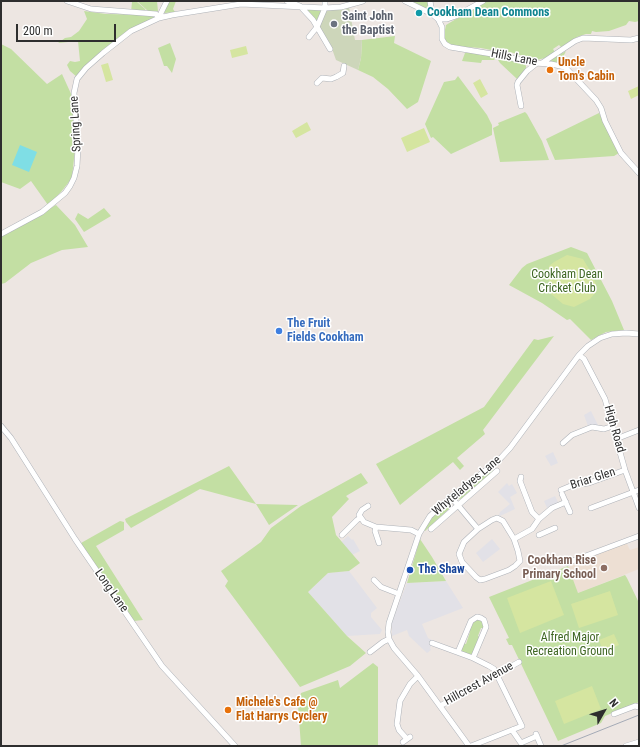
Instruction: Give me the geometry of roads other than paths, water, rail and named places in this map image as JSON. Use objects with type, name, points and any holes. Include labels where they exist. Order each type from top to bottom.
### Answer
[{"type":"street","points":[[67,1],[91,9],[156,14],[160,18],[167,1]]},
{"type":"street","points":[[286,1],[300,6],[326,8],[341,7],[363,1]]},
{"type":"street","points":[[309,36],[316,27],[326,8],[325,1]]},
{"type":"street","name":"Hills Lane","points":[[406,1],[432,14],[438,19],[442,27],[442,39],[445,44],[450,47],[498,54],[528,62],[565,67],[596,100],[621,152],[639,173]]},
{"type":"street","points":[[430,1],[432,14]]},
{"type":"street","points":[[442,27],[450,18],[482,1]]},
{"type":"street","name":"Spring Lane","points":[[1,234],[42,212],[65,193],[70,186],[77,166],[78,147],[74,93],[77,79],[86,68],[131,31],[172,14],[241,4],[273,3],[300,6]]},
{"type":"street","points":[[300,6],[313,20],[330,49]]},
{"type":"street","points":[[438,19],[450,18]]},
{"type":"street","points":[[521,106],[517,85],[527,71],[575,41],[582,38],[631,40],[639,38]]},
{"type":"street","points":[[527,71],[528,62]]},
{"type":"street","points":[[317,83],[322,78],[331,79],[343,73],[344,66]]},
{"type":"street","name":"Whyteladyes Lane","points":[[389,639],[389,622],[419,534],[430,516],[451,497],[498,461],[510,448],[579,355],[588,346],[600,338],[620,333],[639,334]]},
{"type":"street","name":"High Road","points":[[579,355],[584,359],[605,399],[625,470],[639,508]]},
{"type":"street","name":"Long Lane","points":[[1,426],[11,438],[75,539],[162,666],[235,746]]},
{"type":"street","points":[[563,443],[572,435],[592,427],[604,429],[613,426]]},
{"type":"street","points":[[616,439],[639,430]]},
{"type":"street","name":"Briar Glen","points":[[566,502],[561,492],[574,485],[589,483],[625,470]]},
{"type":"street","points":[[431,529],[497,471]]},
{"type":"street","points":[[521,477],[520,481],[532,512],[539,519]]},
{"type":"street","points":[[591,508],[639,490]]},
{"type":"street","points":[[451,497],[478,529]]},
{"type":"street","points":[[514,539],[536,526],[539,519],[552,508],[566,502],[570,512]]},
{"type":"street","points":[[342,535],[360,518],[359,515],[362,510],[368,506]]},
{"type":"street","points":[[360,518],[364,522],[376,527],[411,530],[419,534]]},
{"type":"street","points":[[497,518],[503,521],[514,539],[518,550],[520,561],[516,566],[485,579],[480,580],[476,577],[462,562],[459,554],[464,542],[478,529],[497,518]]},
{"type":"street","points":[[536,526],[541,534],[555,528]]},
{"type":"street","points":[[376,527],[379,543]]},
{"type":"street","points":[[567,563],[639,536]]},
{"type":"street","points":[[374,580],[381,587],[399,594]]},
{"type":"street","points":[[458,652],[471,621],[477,617],[481,618],[484,620],[486,627],[473,658]]},
{"type":"street","points":[[370,652],[389,639],[394,648],[418,676],[470,746],[522,726],[496,674],[490,666],[458,652],[432,643]]},
{"type":"street","name":"Hillcrest Avenue","points":[[440,706],[519,662]]},
{"type":"street","points":[[406,740],[397,724],[400,701],[410,684],[418,676]]},
{"type":"street","points":[[616,714],[635,706],[639,707]]},
{"type":"street","points":[[512,730],[521,743],[537,735],[541,746]]},
{"type":"street","points":[[626,746],[639,742]]},
{"type":"water","points":[[20,145],[37,152],[29,172],[12,165]]},
{"type":"railway","points":[[561,746],[639,715]]},
{"type":"place","name":"Cookham Dean Commons","points":[[419,13]]},
{"type":"place","name":"Saint John the Baptist","points":[[334,24]]},
{"type":"place","name":"Uncle Tom's Cabin","points":[[550,70]]},
{"type":"place","name":"The Fruit Fields Cookham","points":[[279,331]]},
{"type":"place","name":"Cookham Rise Primary School","points":[[604,568]]},
{"type":"place","name":"The Shaw","points":[[410,570]]},
{"type":"place","name":"Michele's Cafe @ Flat Harrys Cyclery","points":[[228,710]]},
{"type":"park label","name":"Cookham Dean Cricket Club","points":[[567,282]]},
{"type":"park label","name":"Alfred Major Recreation Ground","points":[[570,645]]}]
